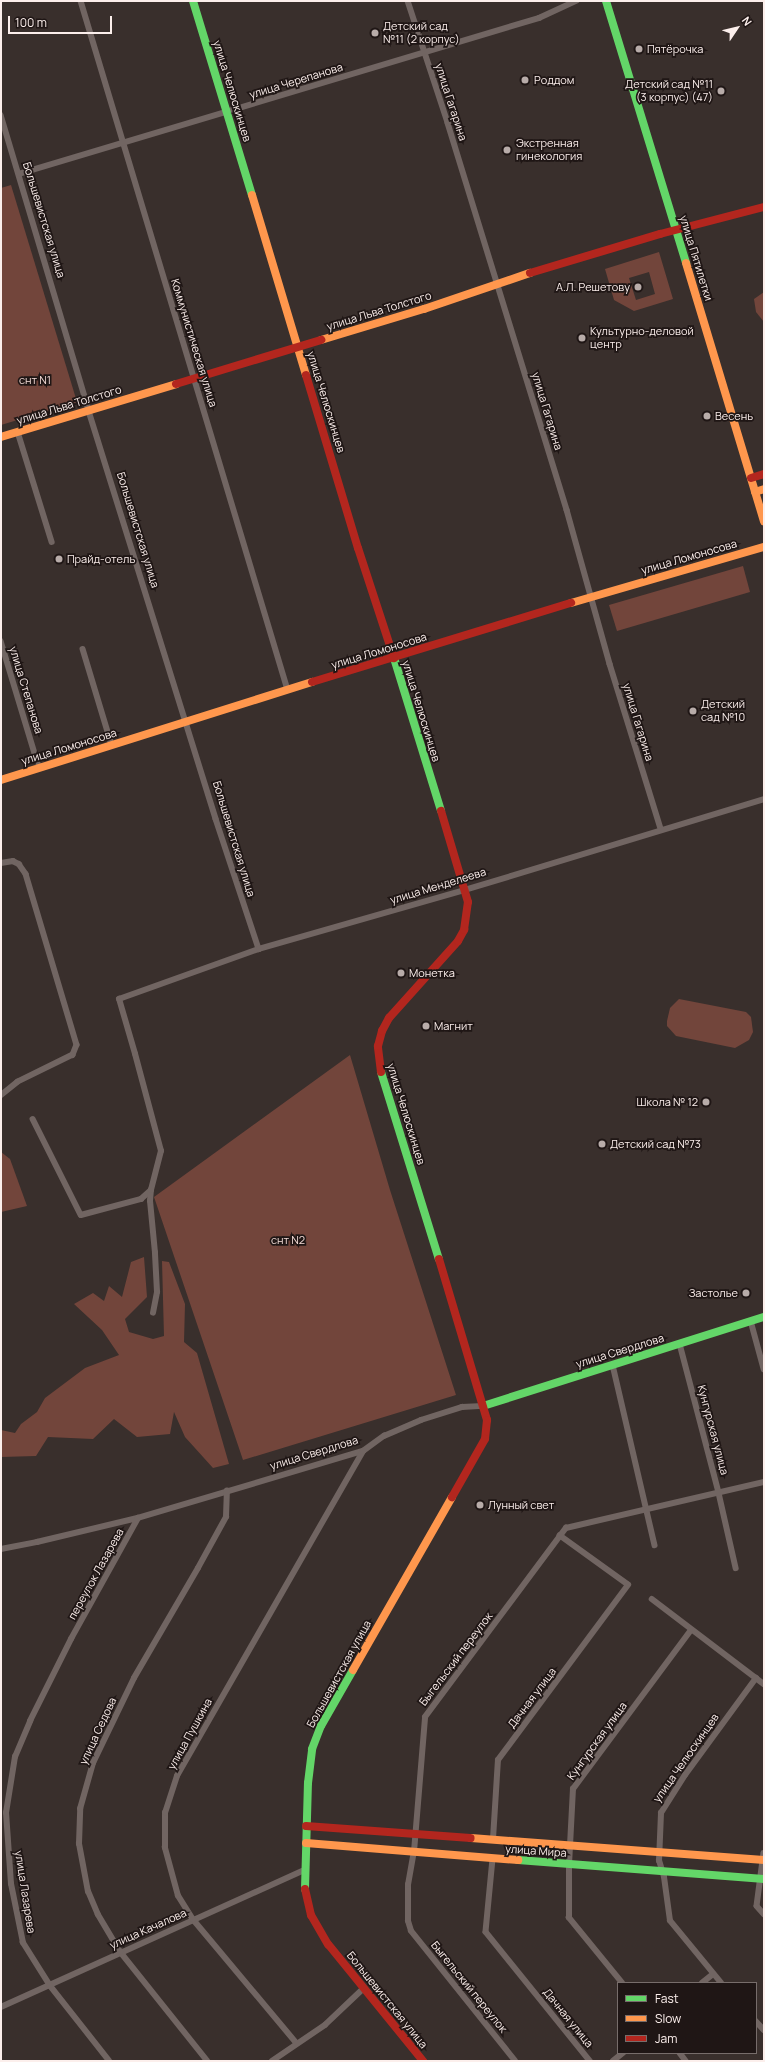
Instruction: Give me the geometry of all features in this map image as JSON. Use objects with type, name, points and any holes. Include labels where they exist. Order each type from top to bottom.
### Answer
[{"type":"street","name":"Коммунистическая улица","points":[[81,1],[288,690]]},
{"type":"street","name":"улица Челюскинцев","points":[[193,1],[468,902],[464,930],[458,941],[389,1018],[382,1031],[378,1046],[381,1072],[463,1336],[483,1406]]},
{"type":"street","name":"улица Гагарина","points":[[408,1],[448,123],[497,283],[592,597],[610,664],[661,829]]},
{"type":"street","name":"улица Черепанова","points":[[19,174],[227,112],[430,49],[539,18],[576,1]]},
{"type":"street","name":"улица Пятилетки","points":[[606,1],[764,522]]},
{"type":"street","name":"Большевистская улица","points":[[1,115],[90,411],[235,879],[259,949]]},
{"type":"street","name":"улица Льва Толстого","points":[[1,437],[424,310],[497,283],[676,230],[764,207]]},
{"type":"street","points":[[18,432],[52,542]]},
{"type":"street","points":[[751,478],[764,474]]},
{"type":"street","points":[[755,492],[764,489]]},
{"type":"street","name":"улица Ломоносова","points":[[1,780],[186,721],[592,597],[764,547]]},
{"type":"street","name":"улица Степанова","points":[[1,641],[39,767]]},
{"type":"street","points":[[83,649],[112,745]]},
{"type":"street","name":"улица Менделеева","points":[[151,1190],[160,1152],[135,1054],[119,999],[259,949],[465,890],[661,829],[764,799]]},
{"type":"street","points":[[1,863],[13,861],[19,864],[26,874],[77,1045],[73,1055],[18,1082],[1,1096]]},
{"type":"street","points":[[34,1119],[81,1215],[142,1199],[151,1190]]},
{"type":"street","points":[[151,1190],[150,1201],[157,1292],[153,1313]]},
{"type":"street","name":"улица Свердлова","points":[[1,1549],[138,1518],[363,1451],[384,1436],[421,1420],[462,1407],[483,1406],[764,1317]]},
{"type":"street","points":[[751,1321],[764,1369]]},
{"type":"street","name":"Кунгурская улица","points":[[680,1344],[719,1493],[736,1568]]},
{"type":"street","points":[[613,1365],[655,1545]]},
{"type":"street","name":"Большевистская улица","points":[[423,2061],[328,1944],[311,1915],[306,1893],[304,1870],[312,1749],[321,1726],[485,1439],[487,1420],[483,1406]]},
{"type":"street","name":"улица Пушкина","points":[[296,2043],[194,1920],[178,1896],[165,1848],[165,1813],[178,1776],[363,1451]]},
{"type":"street","name":"Быгельский переулок","points":[[515,2061],[411,1931],[408,1921],[408,1885],[414,1852],[425,1717],[566,1528],[764,1482]]},
{"type":"street","name":"улица Седова","points":[[207,2061],[120,1952],[98,1915],[88,1892],[79,1844],[80,1809],[93,1763],[134,1678],[226,1517],[228,1491]]},
{"type":"street","name":"переулок Лазарева","points":[[71,1639],[138,1518]]},
{"type":"street","name":"Дачная улица","points":[[493,1839],[498,1760],[628,1585],[560,1536]]},
{"type":"street","points":[[652,1599],[764,1684]]},
{"type":"street","name":"Кунгурская улица","points":[[621,1982],[569,1918],[569,1865],[573,1789],[691,1630]]},
{"type":"street","name":"улица Лазарева","points":[[71,1639],[30,1721],[15,1757],[6,1812],[11,1884],[23,1943],[50,1986],[109,2061]]},
{"type":"street","name":"улица Челюскинцев","points":[[720,1982],[670,1920],[659,1852],[661,1813],[685,1775],[756,1678]]},
{"type":"street","name":"улица Мира","points":[[306,1826],[415,1833],[570,1846],[764,1858]]},
{"type":"street","name":"улица Мира","points":[[306,1843],[493,1859],[661,1870],[762,1879]]},
{"type":"street","points":[[764,1858],[757,1906],[764,1914]]},
{"type":"street","name":"Дачная улица","points":[[493,1859],[486,1932],[590,2061]]},
{"type":"street","name":"улица Качалова","points":[[1,2007],[304,1870]]},
{"type":"street","points":[[703,1982],[713,1974]]},
{"type":"street","points":[[272,2061],[296,2043],[326,2026],[363,1989]]},
{"type":"street","points":[[757,2022],[764,2030]]},
{"type":"street","points":[[613,2061],[622,2054]]},
{"type":"green space","name":"снт N1","points":[[11,185],[77,402],[1,425],[1,188]]},
{"type":"green space","points":[[659,252],[673,299],[634,311],[614,300],[605,269]],"holes":[[[649,272],[655,294],[636,300],[629,278]]]},
{"type":"green space","points":[[764,292],[764,322],[756,312],[754,299]]},
{"type":"green space","points":[[743,566],[750,592],[617,631],[609,605]]},
{"type":"green space","points":[[679,999],[746,1012],[751,1017],[753,1032],[749,1040],[735,1048],[676,1036],[667,1026],[667,1021],[670,1008]]},
{"type":"green space","name":"снт N2","points":[[350,1055],[390,1190],[456,1395],[243,1460],[154,1197]]},
{"type":"green space","points":[[1,1152],[10,1159],[27,1206],[1,1212]]},
{"type":"green space","points":[[144,1257],[147,1297],[125,1319],[129,1332],[153,1339],[164,1336],[162,1261],[169,1262],[185,1304],[184,1342],[197,1353],[229,1464],[213,1468],[185,1437],[174,1412],[170,1434],[137,1437],[114,1419],[93,1439],[48,1437],[36,1456],[1,1457],[1,1430],[15,1433],[21,1424],[37,1412],[45,1398],[85,1368],[119,1355],[102,1330],[74,1304],[93,1293],[104,1301],[109,1286],[122,1297],[131,1262]]},
{"type":"traffic: fast","points":[[193,1],[252,195]]},
{"type":"traffic: fast","points":[[606,1],[686,263]]},
{"type":"traffic: fast","points":[[394,658],[441,811]]},
{"type":"traffic: fast","points":[[381,1072],[439,1259]]},
{"type":"traffic: fast","points":[[483,1406],[764,1317]]},
{"type":"traffic: fast","points":[[305,1889],[308,1783],[312,1749],[321,1726],[353,1670]]},
{"type":"traffic: fast","points":[[518,1860],[764,1879]]},
{"type":"traffic: slow","points":[[252,195],[306,375]]},
{"type":"traffic: slow","points":[[686,263],[764,521]]},
{"type":"traffic: slow","points":[[321,340],[424,309],[530,273]]},
{"type":"traffic: slow","points":[[1,437],[176,384]]},
{"type":"traffic: slow","points":[[755,492],[764,489]]},
{"type":"traffic: slow","points":[[571,603],[764,547]]},
{"type":"traffic: slow","points":[[1,780],[312,682]]},
{"type":"traffic: slow","points":[[353,1670],[452,1497]]},
{"type":"traffic: slow","points":[[471,1838],[764,1860]]},
{"type":"traffic: slow","points":[[306,1843],[518,1860]]},
{"type":"traffic: jam","points":[[530,273],[660,234],[764,207]]},
{"type":"traffic: jam","points":[[176,384],[321,340]]},
{"type":"traffic: jam","points":[[306,375],[358,548],[394,658]]},
{"type":"traffic: jam","points":[[751,478],[764,474]]},
{"type":"traffic: jam","points":[[312,682],[571,603]]},
{"type":"traffic: jam","points":[[381,1072],[378,1046],[382,1031],[389,1018],[458,941],[464,930],[468,902],[441,811]]},
{"type":"traffic: jam","points":[[439,1259],[487,1420],[485,1439],[452,1497]]},
{"type":"traffic: jam","points":[[306,1826],[471,1838]]},
{"type":"traffic: jam","points":[[305,1889],[311,1915],[328,1944],[423,2061]]},
{"type":"place","name":"Детский сад №11 (2 корпус)","points":[[375,33]]},
{"type":"place","name":"Пятёрочка","points":[[639,49]]},
{"type":"place","name":"Роддом","points":[[525,80]]},
{"type":"place","name":"Детский сад №11 (3 корпус) (47)","points":[[721,91]]},
{"type":"place","name":"Экстренная гинекология","points":[[507,150]]},
{"type":"place","name":"А.Л. Решетову","points":[[638,287]]},
{"type":"place","name":"Культурно-деловой центр","points":[[582,338]]},
{"type":"place","name":"Весень","points":[[707,416]]},
{"type":"place","name":"Прайд-отель","points":[[59,559]]},
{"type":"place","name":"Детский сад №10","points":[[693,711]]},
{"type":"place","name":"Монетка","points":[[401,973]]},
{"type":"place","name":"Магнит","points":[[426,1026]]},
{"type":"place","name":"Школа № 12","points":[[706,1102]]},
{"type":"place","name":"Детский сад №73","points":[[602,1144]]},
{"type":"place","name":"Застолье","points":[[746,1293]]},
{"type":"place","name":"Лунный свет","points":[[480,1505]]}]
